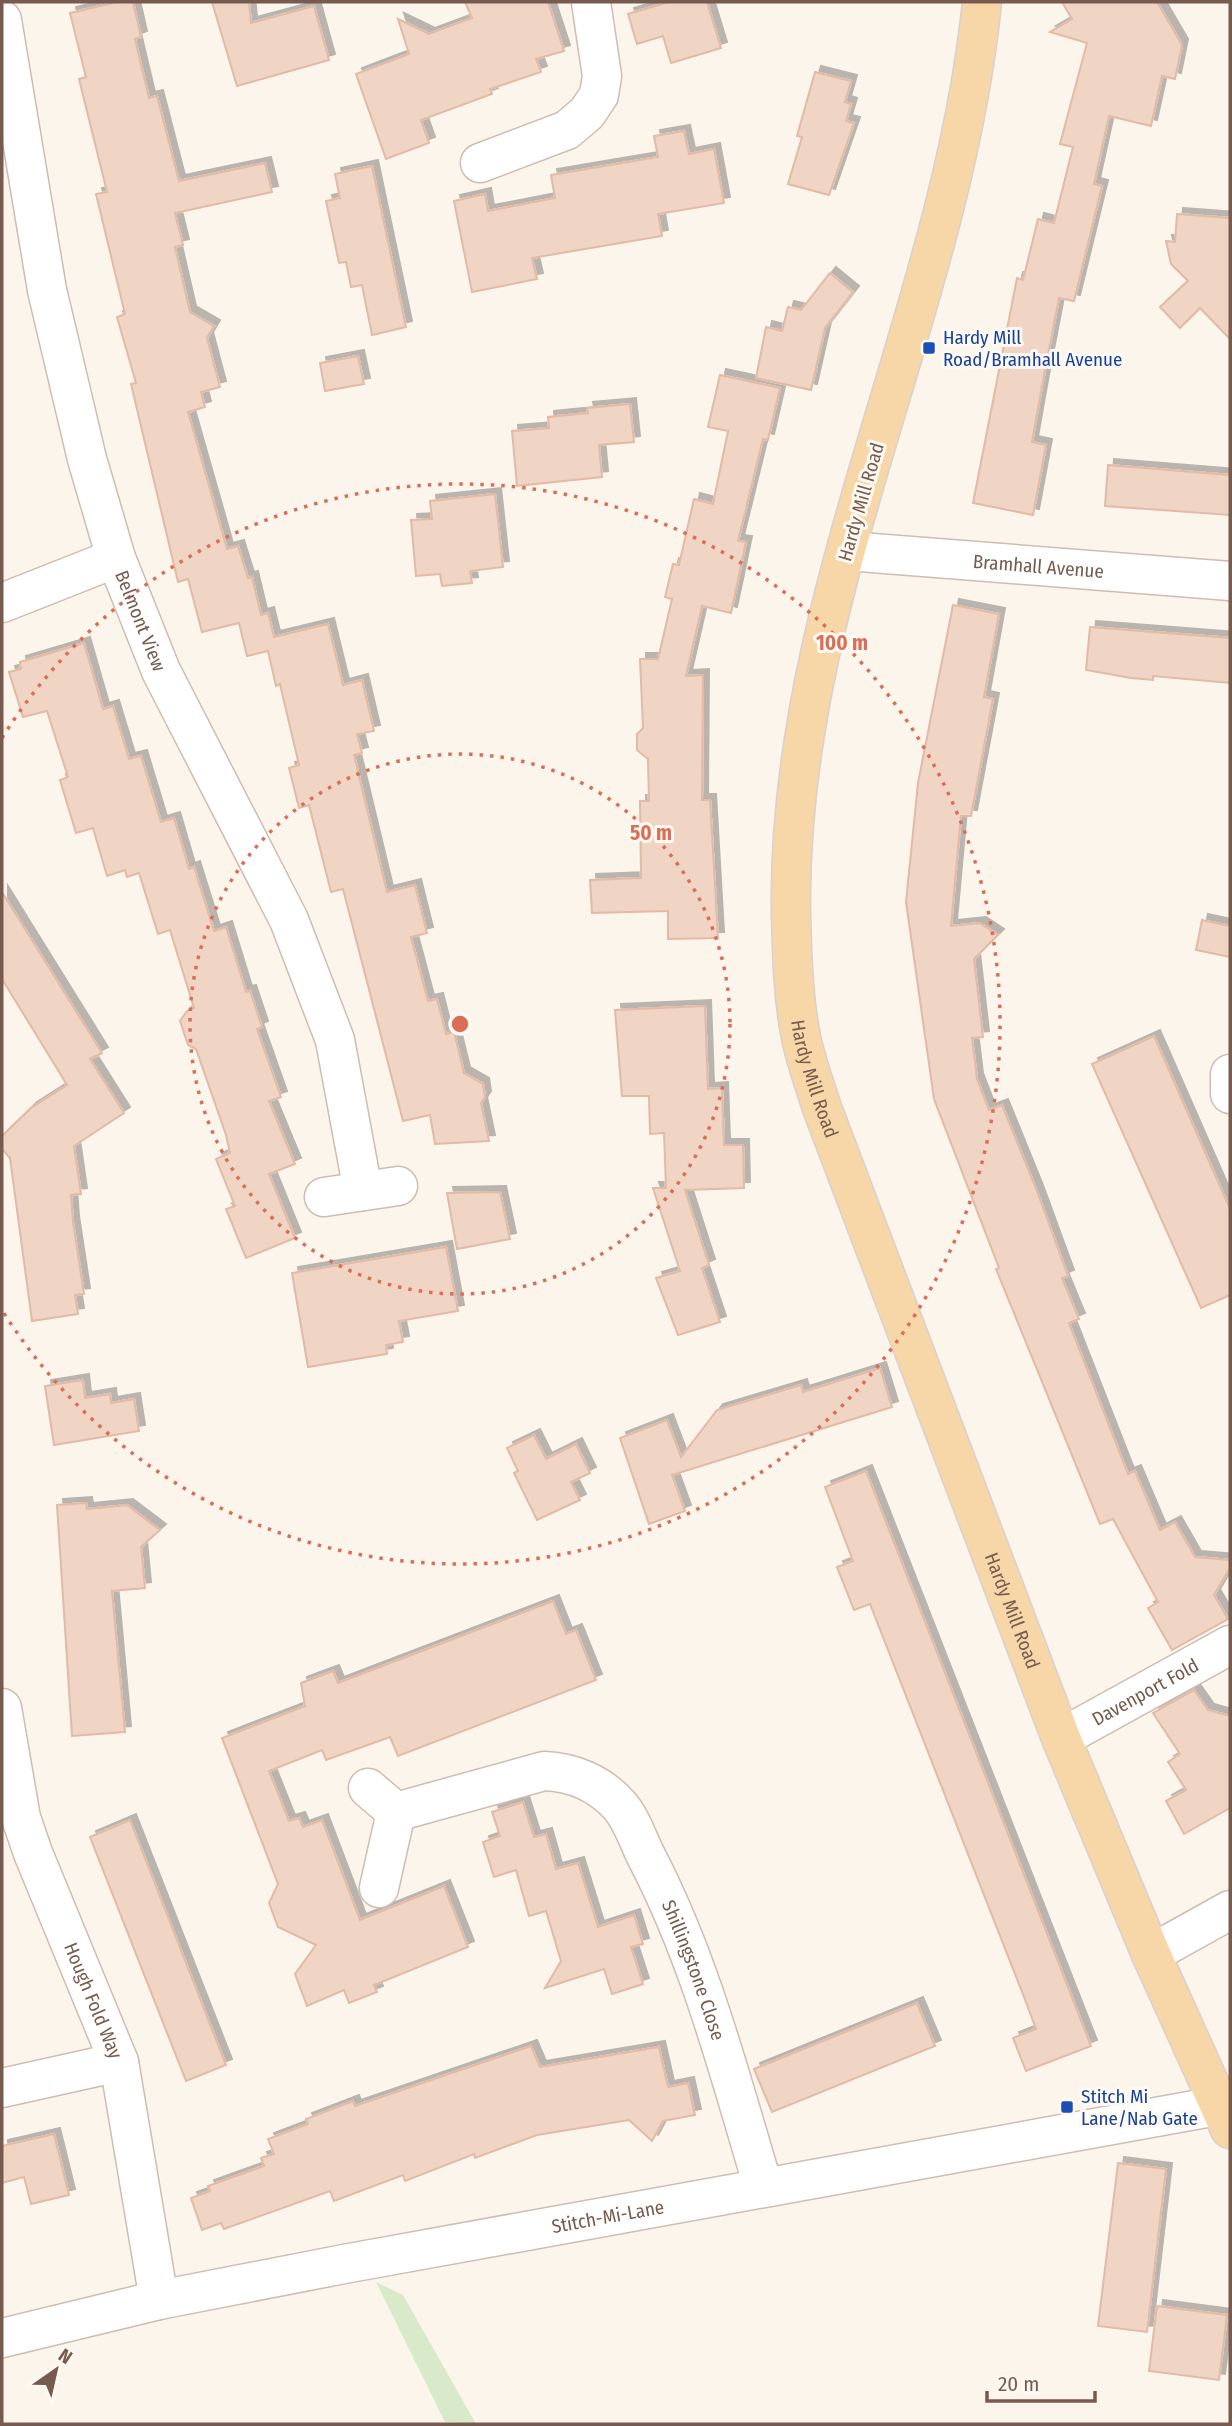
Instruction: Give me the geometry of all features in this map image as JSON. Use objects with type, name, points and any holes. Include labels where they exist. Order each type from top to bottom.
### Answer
[{"type":"main road","name":"Hardy Mill Road","points":[[982,2],[975,70],[948,198],[847,551],[808,713],[793,834],[792,929],[802,1042],[822,1108],[1061,1738],[1151,1954],[1224,2117]]},
{"type":"street","points":[[480,163],[519,133],[567,130],[587,113],[599,95],[603,76],[591,2]]},
{"type":"street","name":"Belmont View","points":[[2,20],[47,290],[87,459],[116,558],[161,671],[289,920],[335,1040],[380,1188],[324,1197]]},
{"type":"street","name":"Bramhall Avenue","points":[[847,551],[1230,581]]},
{"type":"street","points":[[2,603],[116,558]]},
{"type":"street","points":[[1230,1074],[1230,1094]]},
{"type":"street","name":"Davenport Fold","points":[[1061,1738],[1230,1645]]},
{"type":"street","name":"Hough Fold Way","points":[[2,1708],[21,1818],[119,2062],[159,2300]]},
{"type":"street","name":"Shillingstone Close","points":[[379,1888],[382,1800],[544,1771],[567,1772],[586,1763],[619,1805],[666,1894],[725,2058],[763,2186]]},
{"type":"street","points":[[1151,1954],[1230,1910]]},
{"type":"street","points":[[2,2088],[119,2062]]},
{"type":"street","name":"Stitch-Mi-Lane","points":[[2,2338],[159,2300],[763,2186],[1224,2117]]},
{"type":"green space","points":[[376,2282],[403,2295],[476,2424],[445,2422]]},
{"type":"building","points":[[117,2],[133,2],[141,37],[135,39],[149,98],[157,96],[179,181],[265,163],[272,192],[175,213],[183,245],[175,247],[190,312],[214,326],[207,338],[220,387],[201,392],[205,407],[188,412],[227,549],[238,546],[248,578],[252,577],[261,615],[268,613],[274,637],[328,624],[343,685],[362,680],[374,731],[357,734],[362,753],[354,755],[387,892],[415,885],[427,933],[411,937],[428,1001],[437,999],[446,1034],[454,1032],[464,1073],[483,1084],[485,1097],[481,1103],[489,1141],[435,1144],[430,1115],[403,1121],[343,889],[331,892],[309,805],[299,808],[289,768],[299,765],[280,684],[276,686],[268,651],[247,656],[239,623],[202,632],[188,579],[178,582],[131,384],[136,383],[117,317],[125,314],[96,194],[107,192],[79,79],[86,77],[70,13]]},
{"type":"building","points":[[212,2],[249,2],[251,23],[314,6],[329,60],[237,86]]},
{"type":"building","points":[[465,2],[548,2],[564,51],[536,59],[541,72],[490,89],[492,94],[421,120],[429,143],[386,159],[356,74],[409,54],[398,19],[429,34],[472,18]]},
{"type":"building","points":[[669,2],[707,2],[721,48],[671,63],[663,36],[637,44],[628,14]]},
{"type":"building","points":[[1062,2],[1157,2],[1182,45],[1175,79],[1162,76],[1151,126],[1109,116],[1094,184],[1102,186],[1074,301],[1059,298],[1042,386],[1032,442],[1046,445],[1033,515],[973,503],[1017,278],[1023,280],[1038,219],[1054,223],[1073,147],[1060,144],[1087,43],[1050,32],[1072,19]]},
{"type":"building","points":[[815,72],[851,81],[845,102],[851,104],[846,121],[854,123],[829,195],[788,184],[802,137],[797,136]]},
{"type":"building","points":[[684,131],[689,154],[714,149],[724,203],[658,214],[662,236],[532,258],[537,279],[472,292],[454,201],[485,194],[488,211],[555,198],[551,175],[658,157],[654,136]]},
{"type":"building","points":[[372,166],[406,327],[372,335],[362,285],[351,287],[346,262],[339,263],[326,201],[340,198],[335,174]]},
{"type":"building","points":[[1177,214],[1230,218],[1230,339],[1200,308],[1180,328],[1160,307],[1188,281],[1171,264],[1166,241],[1175,242]]},
{"type":"building","points":[[830,273],[853,292],[825,328],[811,390],[756,378],[766,327],[782,331],[788,307],[801,310]]},
{"type":"building","points":[[358,356],[364,384],[325,391],[320,363]]},
{"type":"building","points":[[720,375],[780,388],[768,440],[763,439],[738,541],[746,542],[731,613],[702,606],[686,676],[703,675],[702,800],[710,800],[718,938],[668,939],[668,911],[592,913],[590,880],[641,878],[640,801],[649,801],[648,759],[637,750],[637,734],[643,728],[640,659],[658,659],[672,599],[665,597],[673,564],[679,565],[694,499],[713,504],[728,431],[708,427]]},
{"type":"building","points":[[630,404],[634,442],[599,445],[602,477],[517,486],[512,431],[549,428],[548,417],[588,413],[587,408]]},
{"type":"building","points":[[1108,465],[1230,475],[1230,515],[1105,506]]},
{"type":"building","points":[[495,494],[503,567],[470,571],[472,583],[442,586],[440,574],[416,576],[411,520],[432,519],[430,501]]},
{"type":"building","points":[[953,605],[999,614],[984,697],[993,699],[971,816],[961,816],[951,926],[980,923],[998,935],[974,959],[983,1037],[972,1038],[977,1079],[989,1110],[1002,1105],[1037,1191],[1068,1276],[1062,1278],[1079,1319],[1069,1323],[1128,1474],[1135,1471],[1160,1530],[1175,1522],[1195,1557],[1230,1560],[1230,1568],[1214,1595],[1228,1619],[1172,1650],[1148,1608],[1158,1602],[1113,1519],[1100,1524],[996,1269],[999,1268],[934,1099],[906,902],[918,783]]},
{"type":"building","points":[[1090,627],[1230,638],[1230,683],[1153,676],[1153,680],[1086,670]]},
{"type":"building","points":[[84,643],[103,709],[113,706],[129,759],[141,756],[161,822],[174,818],[189,869],[194,867],[214,931],[226,927],[246,992],[250,991],[262,1027],[257,1029],[281,1097],[269,1101],[295,1164],[269,1174],[295,1238],[246,1258],[226,1209],[235,1206],[216,1159],[230,1153],[226,1135],[196,1049],[188,1045],[180,1021],[187,1011],[194,1008],[170,930],[158,934],[139,873],[127,877],[125,870],[107,876],[93,828],[76,833],[60,780],[68,777],[47,711],[23,717],[9,672],[21,669],[20,662]]},
{"type":"building","points":[[2,892],[102,1053],[90,1059],[124,1113],[74,1146],[81,1194],[71,1195],[84,1294],[75,1295],[78,1314],[32,1321],[10,1158],[2,1149],[2,1136],[31,1108],[67,1085],[2,979]]},
{"type":"building","points":[[1202,920],[1230,926],[1230,957],[1196,950]]},
{"type":"building","points":[[705,1006],[708,1089],[722,1088],[724,1145],[743,1145],[744,1188],[685,1190],[709,1265],[702,1268],[720,1322],[678,1335],[656,1278],[680,1271],[653,1188],[666,1188],[664,1133],[650,1134],[649,1096],[622,1096],[615,1010]]},
{"type":"building","points":[[1154,1036],[1230,1209],[1230,1295],[1201,1308],[1092,1064]]},
{"type":"building","points":[[500,1192],[510,1239],[457,1249],[447,1193]]},
{"type":"building","points":[[446,1247],[458,1311],[399,1321],[403,1342],[386,1345],[387,1354],[308,1367],[292,1273]]},
{"type":"building","points":[[880,1368],[892,1407],[672,1475],[685,1511],[649,1524],[620,1438],[667,1420],[681,1457],[717,1410],[801,1385],[803,1392]]},
{"type":"building","points":[[83,1380],[85,1398],[110,1394],[111,1403],[134,1399],[139,1431],[54,1445],[45,1386]]},
{"type":"building","points":[[534,1435],[546,1459],[576,1444],[590,1473],[571,1482],[580,1500],[537,1520],[514,1473],[518,1471],[507,1448]]},
{"type":"building","points":[[866,1471],[1091,2046],[1026,2071],[1013,2038],[1036,2029],[870,1604],[854,1610],[837,1567],[853,1561],[825,1487]]},
{"type":"building","points":[[86,1503],[87,1509],[127,1505],[160,1530],[141,1547],[145,1588],[112,1591],[125,1732],[72,1736],[57,1505]]},
{"type":"building","points":[[553,1601],[566,1634],[576,1630],[596,1680],[398,1756],[390,1737],[326,1760],[322,1750],[269,1771],[289,1821],[299,1818],[303,1827],[322,1820],[360,1920],[444,1886],[468,1947],[374,1985],[377,1992],[349,2003],[344,1990],[307,2006],[295,1974],[316,1945],[278,1927],[269,1903],[278,1884],[222,1738],[305,1706],[301,1683],[333,1671],[338,1683]]},
{"type":"building","points":[[1194,1690],[1208,1710],[1230,1716],[1230,1808],[1184,1834],[1166,1801],[1186,1790],[1168,1762],[1180,1754],[1153,1713]]},
{"type":"building","points":[[523,1802],[534,1837],[546,1834],[556,1869],[578,1863],[598,1927],[634,1915],[643,1944],[631,1947],[643,1984],[612,1994],[604,1969],[545,1988],[561,1961],[546,1911],[529,1916],[516,1870],[494,1877],[483,1842],[500,1836],[492,1812]]},
{"type":"building","points":[[130,1820],[226,2065],[186,2081],[90,1837]]},
{"type":"building","points":[[917,2003],[935,2046],[772,2112],[754,2069]]},
{"type":"building","points":[[531,2046],[540,2067],[659,2047],[668,2087],[688,2083],[695,2115],[663,2121],[652,2141],[629,2120],[537,2135],[475,2158],[474,2154],[405,2181],[403,2175],[334,2201],[330,2191],[224,2229],[221,2223],[202,2230],[191,2198],[210,2191],[208,2186],[264,2166],[261,2158],[274,2154],[268,2139],[308,2124],[306,2119],[353,2101],[355,2106]]},
{"type":"building","points":[[54,2134],[69,2195],[31,2204],[24,2177],[2,2183],[2,2146]]},
{"type":"building","points":[[1118,2163],[1166,2169],[1147,2332],[1098,2326]]},
{"type":"building","points":[[1157,2306],[1227,2315],[1219,2380],[1149,2371]]},
{"type":"place","name":"Hardy Mill Road/Bramhall Avenue","points":[[929,348]]},
{"type":"place","name":"Stitch Mi Lane/Nab Gate","points":[[1067,2107]]}]
